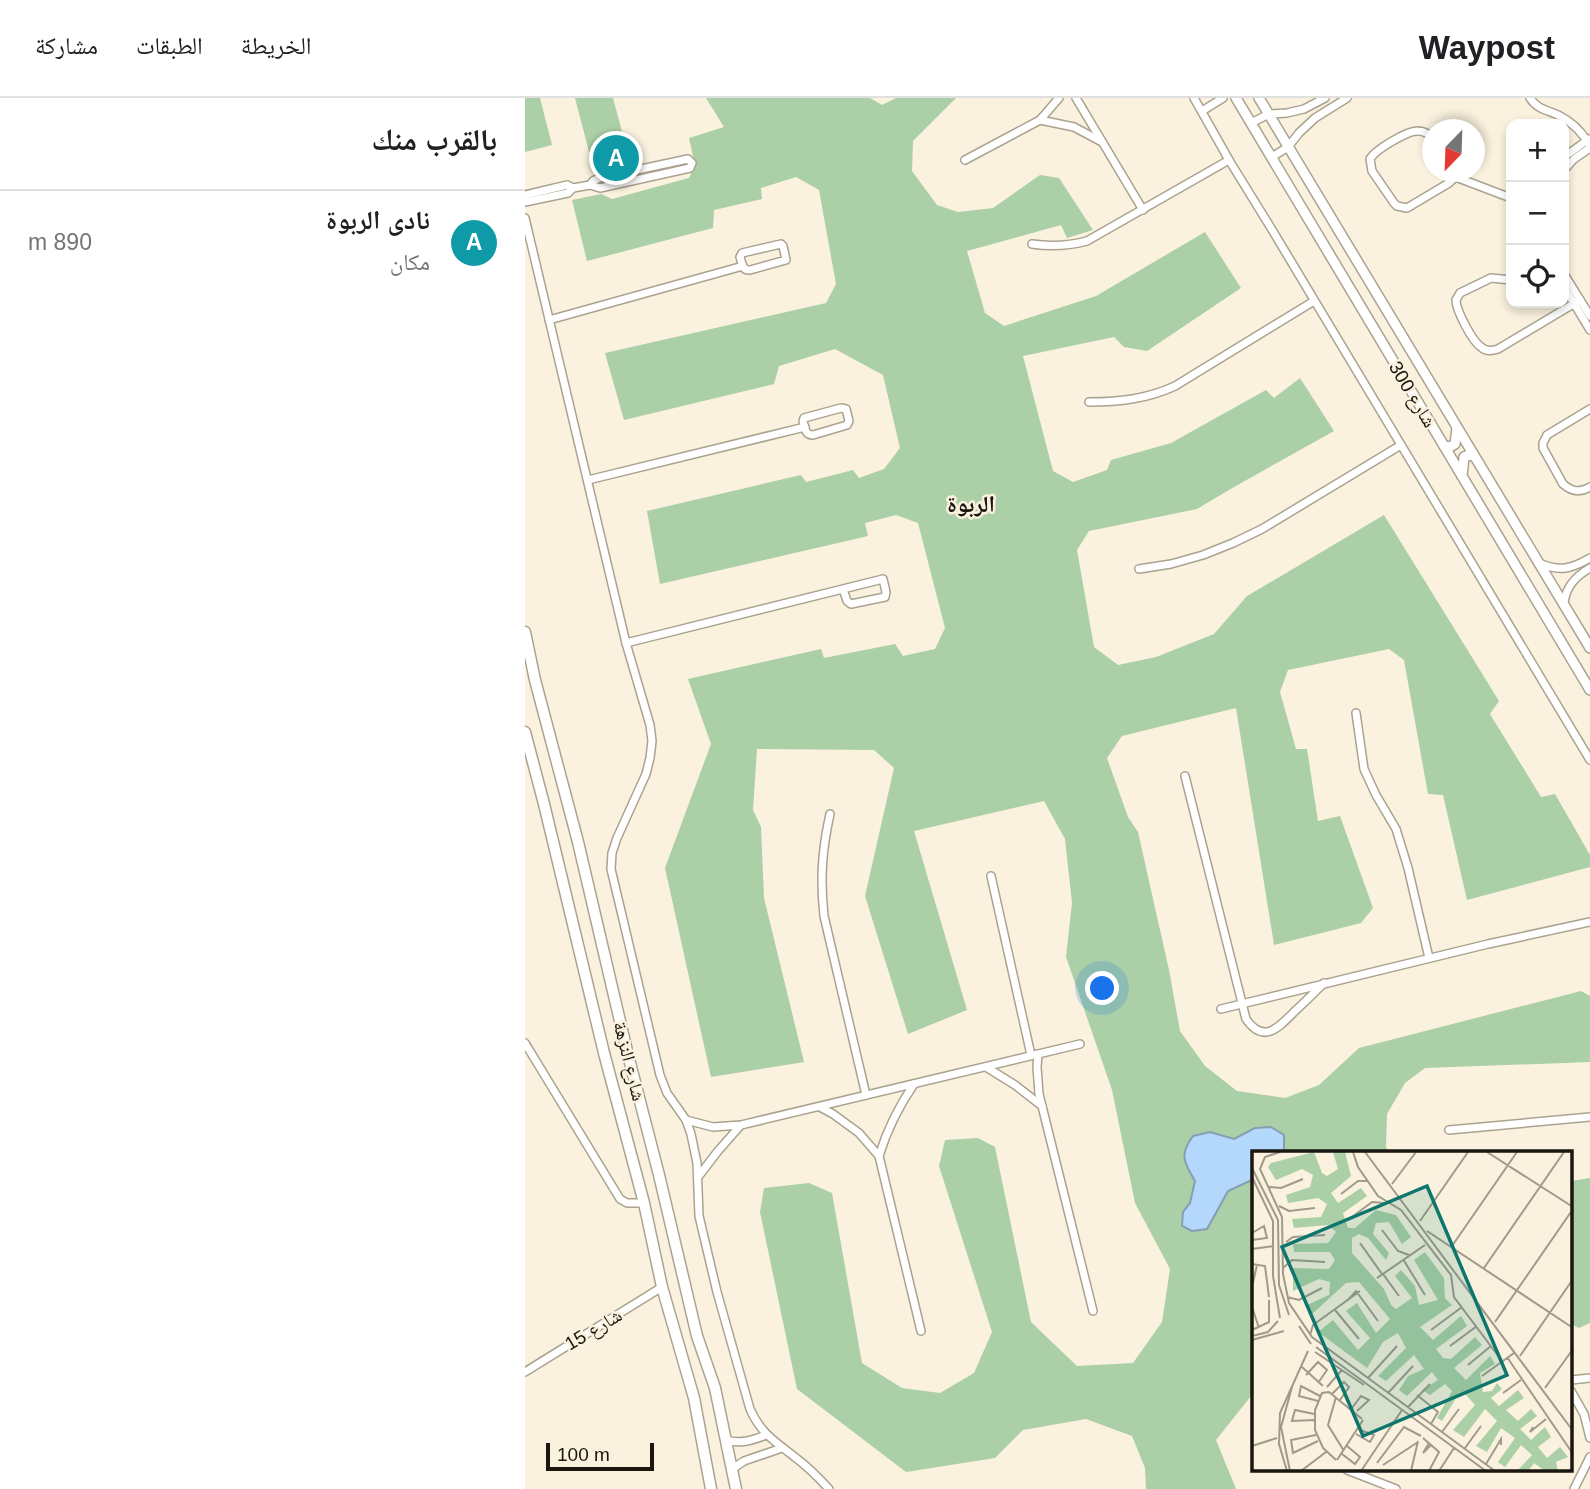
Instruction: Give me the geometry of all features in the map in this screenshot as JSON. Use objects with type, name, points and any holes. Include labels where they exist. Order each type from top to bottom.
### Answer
[{"type":"main road","name":"شارع النزهة","points":[[525,632],[627,1051],[640,1147],[648,1175],[644,1203],[662,1287],[694,1398],[711,1489]]},
{"type":"main road","name":"شارع النزهة","points":[[525,732],[604,1053],[640,1147],[715,1388],[736,1489]]},
{"type":"street","points":[[965,160],[1040,120],[1059,98]]},
{"type":"street","points":[[1076,98],[1143,210]]},
{"type":"street","points":[[1202,111],[1223,98]]},
{"type":"street","name":"شارع 300","points":[[1235,98],[1590,690]]},
{"type":"street","name":"شارع 300","points":[[1259,98],[1590,648]]},
{"type":"street","points":[[1251,123],[1269,114],[1296,112],[1325,98]]},
{"type":"street","points":[[1272,157],[1288,147],[1307,125],[1347,98]]},
{"type":"street","points":[[1530,98],[1540,108],[1574,125],[1589,143]]},
{"type":"street","points":[[1198,99],[1229,160],[1590,760]]},
{"type":"street","points":[[1296,112],[1298,120],[1307,125]]},
{"type":"street","points":[[1040,120],[1074,127],[1103,143]]},
{"type":"street","points":[[1422,131],[1409,132],[1374,153],[1370,159],[1372,171],[1394,203],[1407,208],[1450,182]]},
{"type":"street","points":[[1569,154],[1589,143]]},
{"type":"street","points":[[1569,164],[1589,143]]},
{"type":"street","points":[[525,202],[568,193],[573,188],[590,185],[600,188],[690,169],[692,163],[688,159],[645,167],[599,178],[590,185]]},
{"type":"street","points":[[1032,244],[1051,247],[1087,241],[1229,160]]},
{"type":"street","points":[[645,167],[648,178]]},
{"type":"street","points":[[1474,182],[1506,194]]},
{"type":"street","points":[[525,195],[567,185],[573,188]]},
{"type":"street","points":[[525,218],[626,643],[650,724],[652,741],[646,774],[617,838],[611,869],[660,1075],[667,1093],[686,1120],[695,1148],[699,1216],[717,1292],[754,1419],[766,1435],[811,1470],[829,1489]]},
{"type":"street","points":[[778,244],[783,246],[786,260],[746,271],[743,266],[740,257],[742,253],[778,244]]},
{"type":"street","points":[[549,320],[743,266]]},
{"type":"street","points":[[1506,279],[1491,278],[1460,293],[1456,300],[1458,311],[1476,342],[1484,349],[1498,349],[1567,308]]},
{"type":"street","points":[[1569,285],[1590,330]]},
{"type":"street","points":[[1569,293],[1590,316]]},
{"type":"street","points":[[1089,402],[1117,402],[1160,393],[1314,300]]},
{"type":"street","points":[[1569,307],[1577,302]]},
{"type":"street","points":[[846,409],[849,421],[847,425],[813,435],[807,433],[805,427],[804,418],[846,409]]},
{"type":"street","points":[[1590,409],[1547,436],[1543,443],[1543,448],[1563,484],[1577,491],[1590,487]]},
{"type":"street","points":[[588,480],[805,427]]},
{"type":"street","points":[[1444,446],[1455,444],[1457,428]]},
{"type":"street","points":[[1139,569],[1171,564],[1233,543],[1262,529],[1401,444]]},
{"type":"street","points":[[1462,476],[1464,457],[1474,456]]},
{"type":"street","points":[[1539,562],[1549,567],[1565,569],[1590,558]]},
{"type":"street","points":[[1564,603],[1572,581],[1590,568]]},
{"type":"street","points":[[1565,569],[1572,581]]},
{"type":"street","points":[[626,643],[883,579],[886,593],[884,597],[851,604],[847,601],[843,589]]},
{"type":"street","points":[[1356,713],[1364,768],[1396,829],[1430,958]]},
{"type":"street","points":[[1185,776],[1242,1004],[1252,1028],[1272,1032],[1324,983]]},
{"type":"street","points":[[830,814],[821,864],[824,916],[866,1095]]},
{"type":"street","points":[[991,876],[1034,1054],[1043,1107],[1093,1311]]},
{"type":"street","points":[[1221,1009],[1590,922]]},
{"type":"street","points":[[686,1120],[713,1127],[741,1125],[1080,1044]]},
{"type":"street","points":[[527,1048],[620,1199],[627,1203],[644,1203]]},
{"type":"street","points":[[985,1066],[1043,1107]]},
{"type":"street","points":[[879,1156],[897,1111],[914,1084]]},
{"type":"street","points":[[819,1107],[853,1128],[879,1156],[921,1331]]},
{"type":"street","points":[[1449,1130],[1590,1117]]},
{"type":"street","points":[[698,1177],[741,1125]]},
{"type":"street","name":"شارع 15","points":[[525,1372],[662,1287]]},
{"type":"street","points":[[1573,1395],[1584,1414],[1590,1438]]},
{"type":"street","points":[[725,1440],[746,1442],[766,1435]]},
{"type":"street","points":[[731,1470],[744,1461],[782,1448]]},
{"type":"street","points":[[1574,1489],[1590,1457]]},
{"type":"street","points":[[1352,1472],[1397,1489]]},
{"type":"green space","points":[[525,98],[540,98],[552,145],[525,152]]},
{"type":"green space","points":[[575,98],[613,98],[628,154],[592,163]]},
{"type":"green space","points":[[706,98],[870,98],[882,105],[896,98],[956,98],[913,141],[912,171],[937,205],[958,212],[993,208],[1040,175],[1059,178],[1093,230],[1067,238],[1061,225],[967,251],[985,313],[1004,326],[1096,296],[1205,232],[1241,288],[1147,351],[1124,347],[1114,337],[1023,356],[1053,471],[1073,482],[1107,470],[1111,460],[1171,443],[1266,390],[1274,398],[1300,378],[1334,431],[1197,509],[1089,531],[1077,550],[1094,647],[1118,665],[1156,657],[1214,634],[1247,596],[1384,515],[1499,701],[1490,714],[1541,797],[1555,794],[1590,855],[1590,867],[1467,900],[1443,795],[1428,794],[1404,660],[1389,649],[1288,670],[1280,692],[1296,749],[1307,749],[1318,821],[1340,816],[1373,908],[1361,923],[1274,945],[1236,708],[1122,736],[1107,758],[1128,817],[1138,832],[1180,1031],[1205,1066],[1237,1091],[1285,1098],[1319,1085],[1359,1048],[1581,991],[1590,996],[1590,1062],[1425,1068],[1405,1083],[1387,1114],[1388,1151],[1252,1151],[1252,1396],[1216,1440],[1236,1489],[1146,1489],[1145,1468],[1132,1436],[1086,1419],[1023,1430],[995,1458],[906,1472],[797,1389],[760,1212],[764,1188],[809,1183],[832,1193],[862,1363],[902,1388],[940,1393],[974,1373],[992,1332],[939,1166],[945,1140],[978,1138],[995,1147],[1031,1322],[1077,1366],[1133,1363],[1162,1322],[1170,1269],[1135,1203],[1112,1090],[1066,957],[1072,903],[1065,839],[1044,801],[914,831],[967,1010],[908,1034],[865,896],[894,768],[874,750],[757,749],[753,810],[761,827],[764,898],[804,1062],[711,1077],[665,868],[711,744],[688,679],[821,649],[824,658],[895,644],[903,656],[935,649],[945,628],[918,523],[896,515],[865,523],[868,536],[660,584],[647,511],[801,475],[806,482],[853,470],[859,478],[884,469],[900,448],[883,375],[835,349],[779,366],[774,384],[624,420],[605,353],[826,303],[836,284],[819,190],[796,177],[761,188],[762,199],[714,210],[713,228],[587,261],[572,200],[601,194],[612,199],[689,178],[695,165],[689,138],[724,127]]},
{"type":"green space","points":[[1590,1178],[1590,1323],[1579,1328],[1573,1325],[1573,1181]]},
{"type":"water","points":[[1271,1127],[1284,1135],[1284,1151],[1252,1151],[1252,1180],[1228,1191],[1207,1229],[1192,1231],[1182,1226],[1183,1212],[1190,1203],[1195,1181],[1185,1158],[1186,1148],[1193,1136],[1210,1132],[1234,1139],[1255,1128]]},
{"type":"place","name":"نادى الربوة","points":[[616,158]]},
{"type":"district","name":"الربوة","points":[[971,504]]}]
